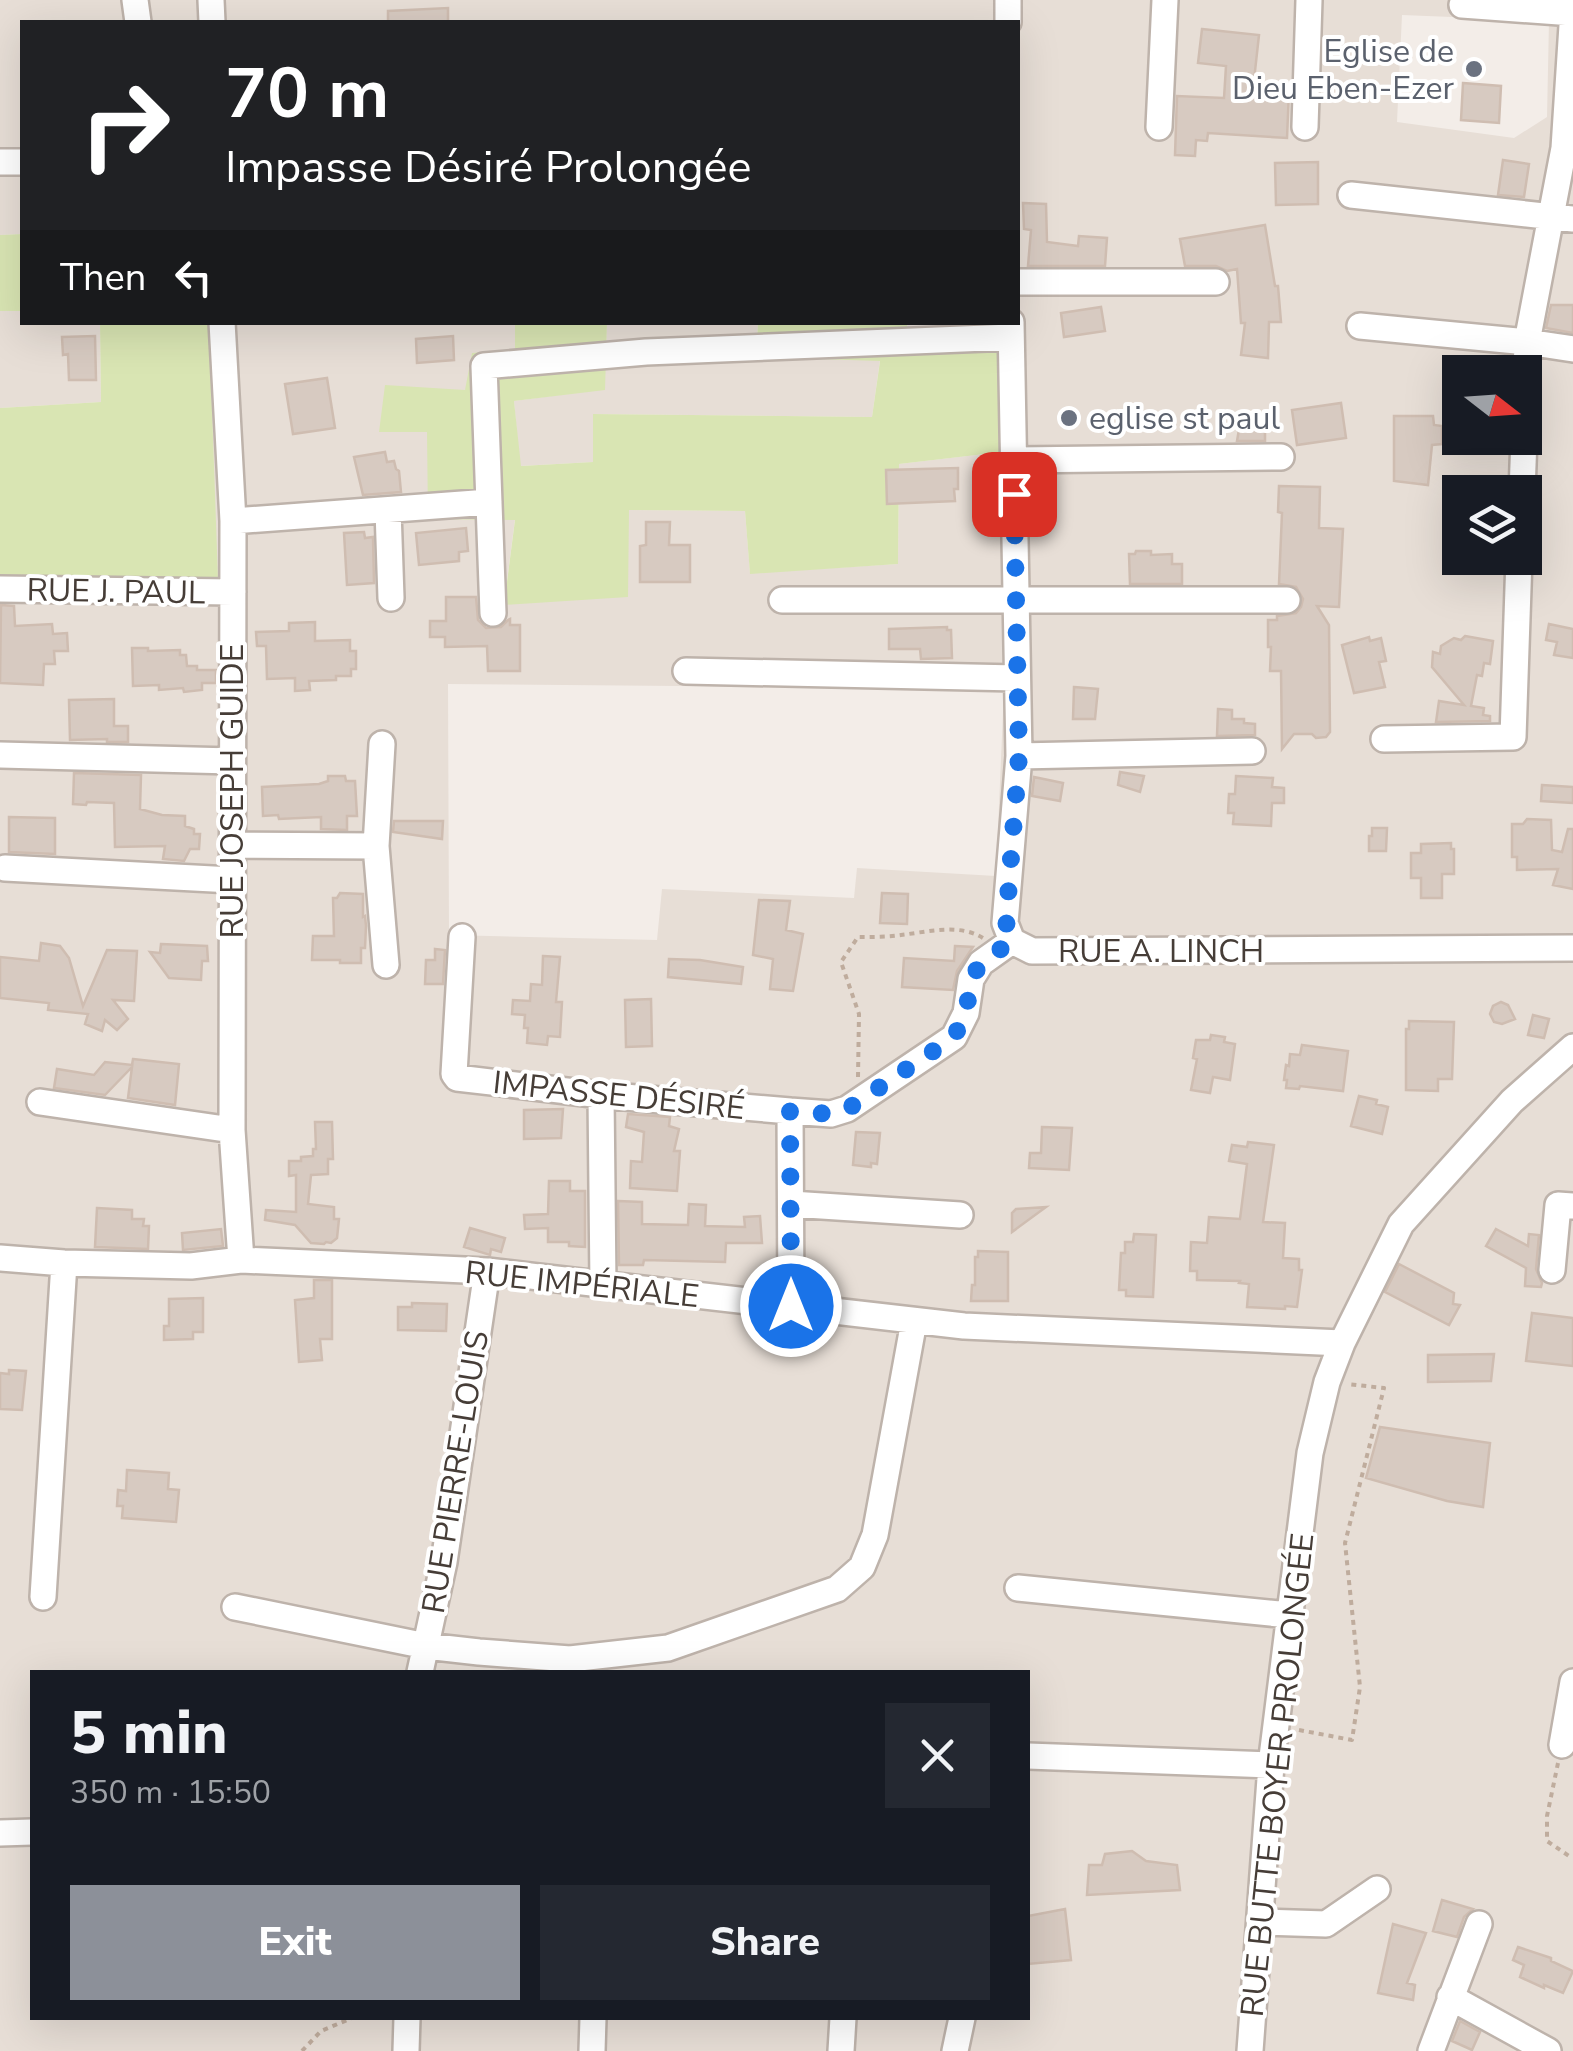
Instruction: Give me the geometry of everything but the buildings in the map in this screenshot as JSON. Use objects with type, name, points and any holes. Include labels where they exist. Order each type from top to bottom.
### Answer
[{"type":"street","points":[[1159,127],[1166,0]]},
{"type":"street","points":[[1305,127],[1309,0]]},
{"type":"street","points":[[1462,5],[1573,12],[1562,218],[1527,355]]},
{"type":"street","points":[[1351,194],[1562,218]]},
{"type":"street","points":[[1020,282],[1216,282]]},
{"type":"street","name":"RUE JOSEPH GUIDE","points":[[222,325],[233,521],[232,1130],[241,1260]]},
{"type":"street","points":[[1360,326],[1573,348]]},
{"type":"street","points":[[493,613],[484,366],[1011,330]]},
{"type":"street","name":"RUE A. LINCH","points":[[1011,330],[1019,756],[1007,945],[1032,951],[1573,948]]},
{"type":"street","points":[[1013,460],[1281,457]]},
{"type":"street","points":[[233,521],[489,502]]},
{"type":"street","points":[[388,510],[391,598]]},
{"type":"street","points":[[1384,739],[1513,736],[1519,575]]},
{"type":"street","name":"RUE J. PAUL","points":[[0,590],[233,592]]},
{"type":"street","points":[[782,600],[1287,600]]},
{"type":"street","points":[[686,671],[1017,678]]},
{"type":"street","points":[[382,744],[376,846],[386,965]]},
{"type":"street","points":[[1019,756],[1252,751]]},
{"type":"street","points":[[0,755],[232,761]]},
{"type":"street","points":[[232,846],[376,846]]},
{"type":"street","points":[[5,868],[232,880]]},
{"type":"street","name":"IMPASSE DÉSIRÉ","points":[[462,937],[454,1076],[790,1111],[791,1306]]},
{"type":"street","points":[[790,1111],[831,1114],[846,1110],[954,1037],[966,1013],[971,979],[981,963],[1007,945]]},
{"type":"street","name":"RUE BUTTE BOYER PROLONGÉE","points":[[1250,2051],[1271,1765],[1310,1453],[1328,1382],[1342,1344],[1401,1224],[1512,1102],[1573,1047]]},
{"type":"street","points":[[601,1094],[603,1285]]},
{"type":"street","points":[[40,1102],[232,1130]]},
{"type":"street","points":[[790,1204],[960,1216]]},
{"type":"street","points":[[1552,1270],[1558,1204],[1573,1206]]},
{"type":"street","name":"RUE IMPÉRIALE","points":[[0,1258],[191,1266],[241,1260],[487,1271],[964,1326],[1342,1344]]},
{"type":"street","points":[[43,1597],[64,1263]]},
{"type":"street","name":"RUE PIERRE-LOUIS","points":[[420,1670],[444,1562],[487,1271]]},
{"type":"street","points":[[235,1608],[426,1646],[570,1659],[668,1648],[836,1589],[862,1568],[876,1535],[914,1320]]},
{"type":"street","points":[[1018,1588],[1289,1615]]},
{"type":"street","points":[[1562,1745],[1573,1682]]},
{"type":"street","points":[[1030,1756],[1271,1765]]},
{"type":"street","points":[[0,1834],[30,1832]]},
{"type":"street","points":[[1261,1922],[1326,1924],[1377,1888]]},
{"type":"street","points":[[1431,2051],[1479,1924]]},
{"type":"street","points":[[1450,1997],[1548,2051]]},
{"type":"street","points":[[406,2051],[407,2020]]},
{"type":"street","points":[[592,2051],[593,2020]]},
{"type":"street","points":[[841,2051],[842,2020]]},
{"type":"street","points":[[955,2051],[962,2020]]},
{"type":"path","points":[[857,1102],[859,1014],[841,962],[858,938],[933,929],[974,932],[1007,945]]},
{"type":"path","points":[[1276,1726],[1352,1740],[1360,1687],[1345,1543],[1384,1388],[1328,1382]]},
{"type":"path","points":[[1562,1745],[1547,1816],[1547,1841],[1572,1858]]},
{"type":"path","points":[[302,2051],[321,2031],[347,2020]]},
{"type":"shaded area","points":[[0,0],[1573,0],[1573,2051],[0,2051],[0,580],[217,580],[209,325],[515,325],[515,349],[465,390],[379,431],[427,431],[515,519],[504,604],[629,510],[745,511],[750,573],[898,564],[899,464],[1001,452],[908,349],[907,325],[1020,325],[1020,20],[20,20],[20,234],[0,235]],"holes":[[[1402,15],[1549,21],[1547,117],[1514,138],[1397,122]],[[448,684],[1004,689],[996,876],[857,868],[854,898],[662,889],[657,940],[449,935]]]},
{"type":"shaded area","points":[[0,311],[20,311],[20,325],[100,325],[101,402],[0,408]]},
{"type":"shaded area","points":[[607,325],[758,325],[756,357],[880,360],[872,417],[593,414],[593,462],[520,466],[514,401],[604,389]]},
{"type":"green space","points":[[20,234],[20,311],[0,311],[0,235]]},
{"type":"green space","points":[[100,325],[209,325],[218,580],[0,580],[0,408],[101,402]]},
{"type":"green space","points":[[515,325],[607,325],[605,390],[514,401],[521,466],[593,462],[593,414],[872,417],[880,361],[756,357],[758,325],[907,325],[908,349],[1001,349],[1002,452],[899,464],[898,564],[750,574],[745,511],[629,510],[628,597],[504,605],[515,520],[428,519],[427,432],[379,432],[385,385],[465,390],[472,353],[515,349]]},
{"type":"place","name":"Eglise de Dieu Eben-Ezer","points":[[1474,69]]},
{"type":"place","name":"eglise st paul","points":[[1069,418]]},
{"type":"route","points":[[791,1306],[790,1111],[831,1114],[846,1110],[954,1037],[966,1013],[971,979],[981,963],[1012,941],[1006,922],[1019,756],[1014,494]]}]
